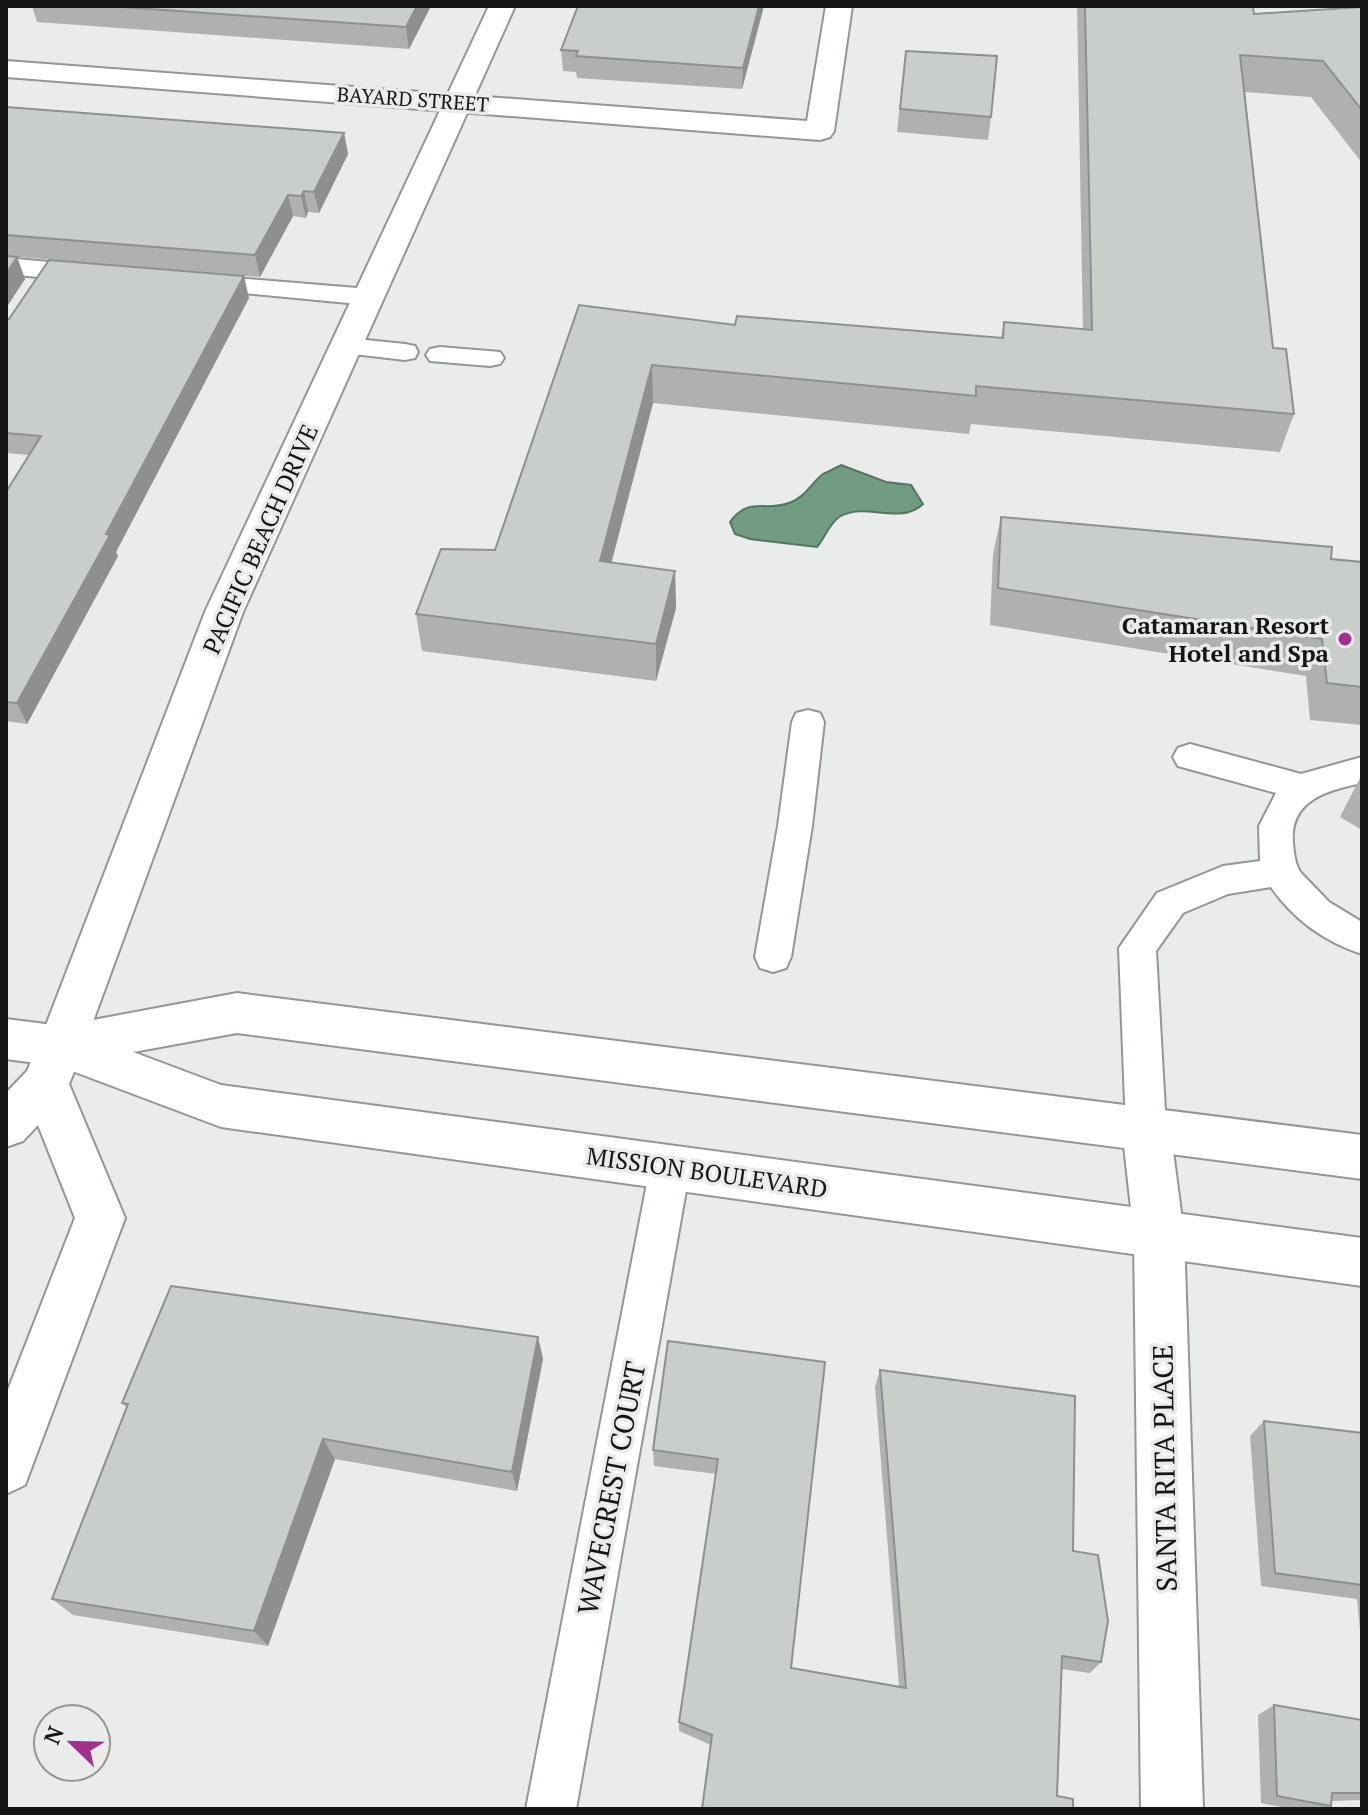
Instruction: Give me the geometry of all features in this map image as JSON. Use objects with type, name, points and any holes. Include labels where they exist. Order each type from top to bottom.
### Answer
[{"type":"street","name":"PACIFIC BEACH DRIVE","points":[[6,1126],[53,1065],[224,612],[502,6]]},
{"type":"street","name":"BAYARD STREET","points":[[6,69],[820,131],[839,6]]},
{"type":"street","name":"MISSION BOULEVARD","points":[[53,1065],[237,1013],[1362,1157]]},
{"type":"street","name":"MISSION BOULEVARD","points":[[6,1039],[53,1065],[221,1106],[1362,1262]]},
{"type":"street","points":[[6,1466],[100,1218],[53,1065]]},
{"type":"street","name":"SANTA RITA PLACE","points":[[1146,1128],[1159,1235],[1172,1809]]},
{"type":"lane","points":[[6,266],[109,275]]},
{"type":"lane","points":[[31,295],[47,270]]},
{"type":"lane","points":[[172,280],[369,297]]},
{"type":"lane","points":[[346,346],[405,352]]},
{"type":"lane","points":[[440,355],[490,358]]},
{"type":"lane","points":[[773,957],[795,826],[808,722]]},
{"type":"lane","points":[[1190,757],[1302,787]]},
{"type":"lane","points":[[1362,770],[1332,776],[1302,787],[1283,806],[1274,832],[1280,872],[1293,891],[1322,919],[1362,939]]},
{"type":"lane","points":[[1146,1128],[1137,948],[1170,903],[1223,880],[1280,872]]},
{"type":"lane","name":"WAVECREST COURT","points":[[551,1809],[670,1168]]},
{"type":"shaded area","points":[[841,465],[886,482],[911,485],[923,504],[904,513],[860,511],[839,517],[817,547],[750,539],[735,534],[730,522],[744,509],[795,501],[823,474]]},
{"type":"building","points":[[107,6],[417,6],[406,27]]},
{"type":"building","points":[[578,6],[759,6],[743,68],[576,56],[578,51],[561,50]]},
{"type":"building","points":[[1085,6],[1253,6],[1254,14],[1362,7],[1362,110],[1323,61],[1240,55],[1273,348],[1286,349],[1294,414],[976,386],[976,396],[652,365],[600,561],[675,571],[656,644],[416,614],[441,549],[495,550],[579,305],[735,325],[737,316],[1003,338],[1004,322],[1092,330]]},
{"type":"building","points":[[906,51],[997,56],[991,117],[900,109]]},
{"type":"building","points":[[6,107],[344,133],[314,192],[304,191],[301,196],[288,195],[255,255],[6,235]]},
{"type":"building","points":[[6,256],[17,257],[6,274]]},
{"type":"building","points":[[49,260],[244,276],[106,534],[110,535],[17,703],[6,702],[6,492],[41,436],[6,433],[6,320]]},
{"type":"building","points":[[1001,517],[1332,547],[1331,559],[1362,562],[1362,687],[1327,683],[1322,639],[998,588]]},
{"type":"building","points":[[171,1286],[538,1337],[512,1472],[323,1439],[254,1631],[52,1599],[128,1404],[122,1403]]},
{"type":"building","points":[[668,1341],[825,1362],[791,1668],[906,1688],[880,1370],[1075,1396],[1073,1551],[1098,1555],[1108,1621],[1101,1662],[1062,1656],[1057,1796],[1073,1799],[1073,1809],[702,1809],[712,1735],[679,1722],[718,1459],[653,1450]]},
{"type":"building","points":[[1264,1421],[1362,1433],[1362,1585],[1275,1573]]},
{"type":"building","points":[[1274,1705],[1362,1720],[1362,1793],[1332,1793],[1331,1806],[1277,1796]]},
{"type":"place","name":"Catamaran Resort Hotel and Spa","points":[[1345,639]]}]
